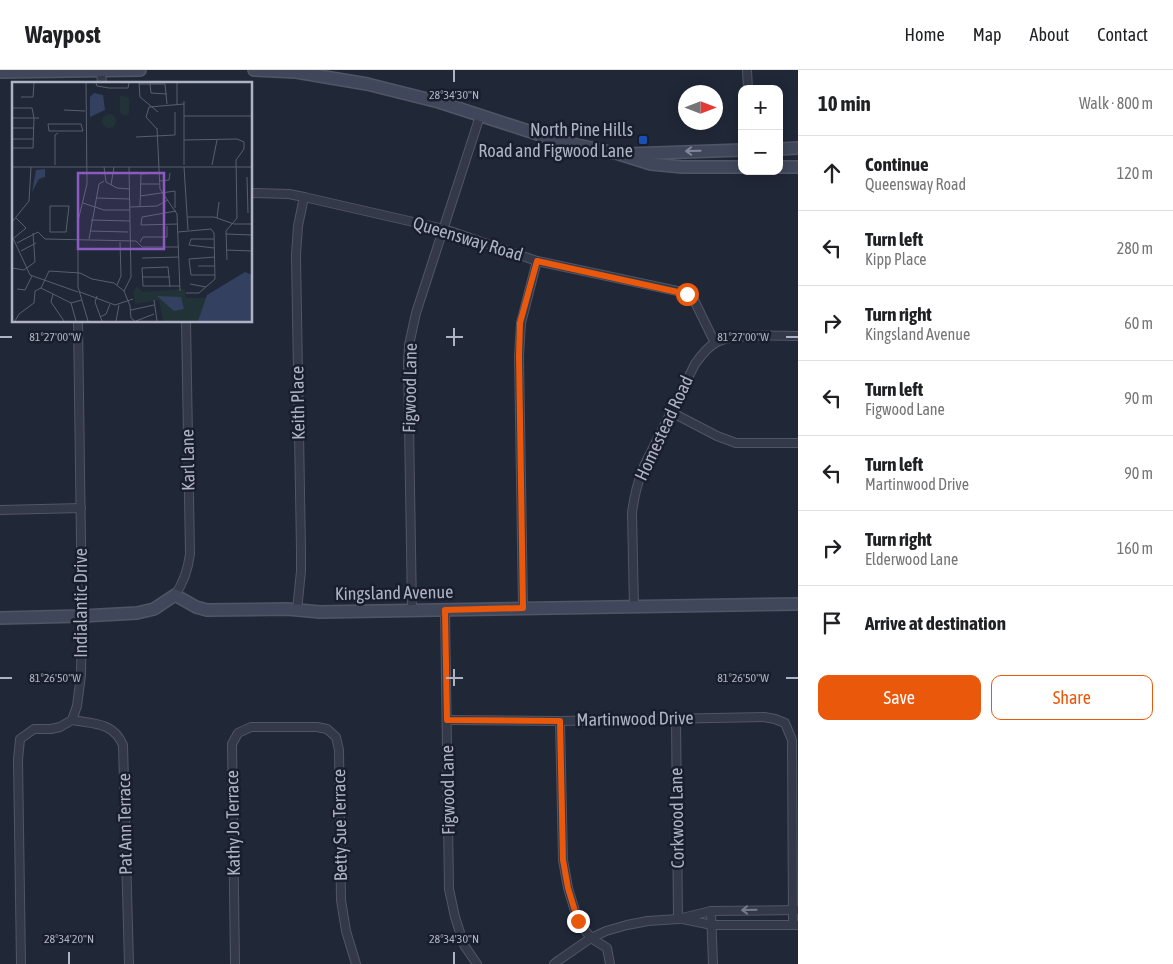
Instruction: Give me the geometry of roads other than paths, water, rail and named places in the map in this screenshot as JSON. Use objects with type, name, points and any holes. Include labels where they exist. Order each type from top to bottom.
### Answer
[{"type":"street","points":[[0,72],[140,70]]},
{"type":"street","points":[[254,70],[296,72],[367,84],[439,102],[559,141],[618,154],[651,164],[682,167],[738,166]]},
{"type":"street","points":[[747,70],[748,85]]},
{"type":"street","name":"Figwood Lane","points":[[412,610],[409,345],[416,313],[480,116]]},
{"type":"street","points":[[783,149],[798,148]]},
{"type":"street","points":[[618,154],[738,150]]},
{"type":"street","points":[[783,167],[798,167]]},
{"type":"street","name":"Queensway Road","points":[[252,193],[304,197],[444,229],[537,261],[687,294],[697,304],[715,343]]},
{"type":"street","name":"Keith Place","points":[[297,610],[301,550],[296,254],[298,226],[304,197]]},
{"type":"street","points":[[523,608],[520,323],[537,261]]},
{"type":"street","name":"Indialantic Drive","points":[[72,720],[77,706],[81,675],[82,616],[78,322]]},
{"type":"street","name":"Karl Lane","points":[[175,595],[188,571],[190,554],[186,322]]},
{"type":"street","points":[[715,343],[726,338],[737,337],[798,336]]},
{"type":"street","name":"Homestead Road","points":[[634,607],[632,513],[638,481],[695,364],[705,351],[715,343]]},
{"type":"street","points":[[671,412],[717,436],[736,442],[746,444],[798,443]]},
{"type":"street","points":[[0,510],[80,508]]},
{"type":"street","points":[[0,618],[82,616],[145,611],[158,607],[175,595]]},
{"type":"street","name":"Kingsland Avenue","points":[[175,595],[196,607],[207,610],[297,610],[320,612],[798,604]]},
{"type":"street","name":"Figwood Lane","points":[[445,610],[449,889],[454,917],[464,945],[477,964]]},
{"type":"street","name":"Martinwood Drive","points":[[447,720],[560,721],[764,717],[785,723],[792,740],[795,910]]},
{"type":"street","name":"Corkwood Lane","points":[[676,718],[678,918]]},
{"type":"street","points":[[21,964],[18,760],[20,739],[34,729],[60,727],[72,720]]},
{"type":"street","name":"Pat Ann Terrace","points":[[72,720],[103,725],[112,729],[119,736],[123,745],[129,964]]},
{"type":"street","points":[[560,721],[563,860],[568,888],[578,921],[592,938],[607,948],[610,964]]},
{"type":"street","name":"Kathy Jo Terrace","points":[[235,964],[232,744],[238,733],[251,727],[286,726]]},
{"type":"street","name":"Betty Sue Terrace","points":[[286,726],[327,729],[336,737],[339,750],[341,900],[346,931],[356,964]]},
{"type":"street","points":[[554,964],[592,938],[606,931],[648,921],[678,918],[711,911],[795,910],[796,925],[712,925],[678,918]]},
{"type":"street","points":[[711,911],[713,964]]},
{"type":"place","name":"North Pine Hills Road and Figwood Lane","points":[[643,140]]}]
